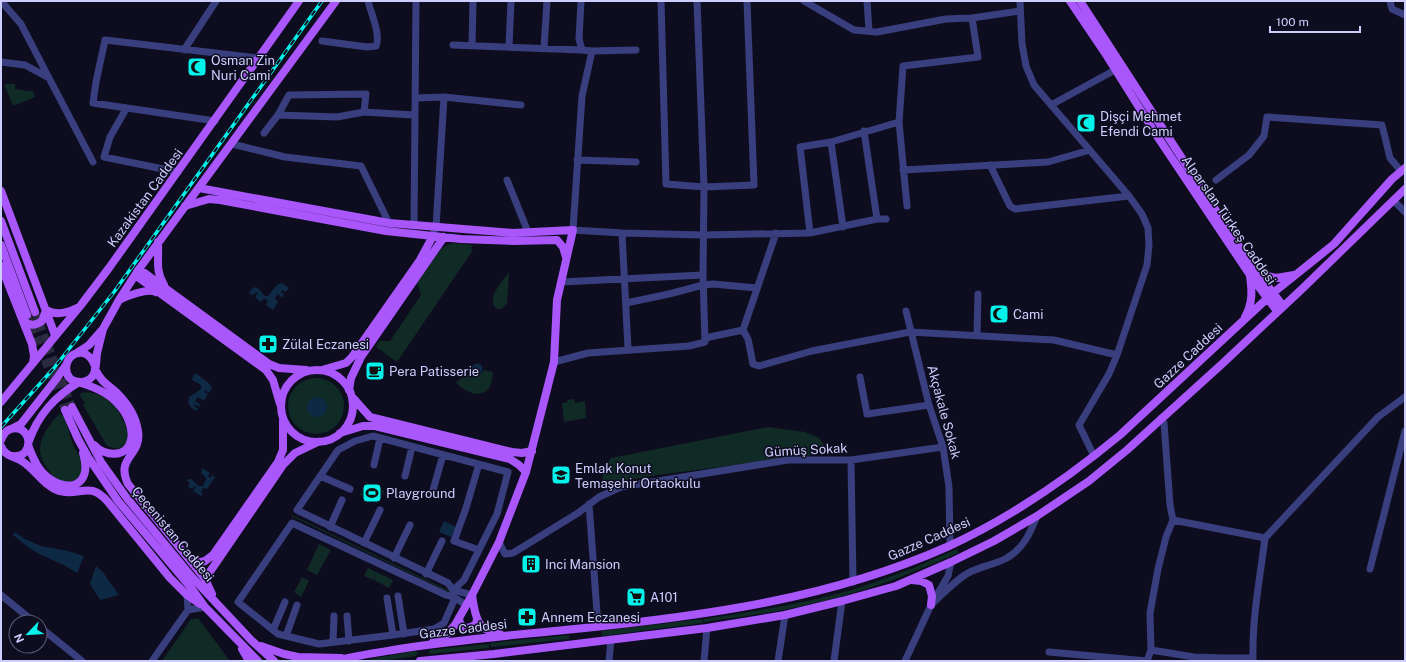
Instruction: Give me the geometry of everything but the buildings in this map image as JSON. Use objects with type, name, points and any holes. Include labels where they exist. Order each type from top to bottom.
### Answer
[{"type":"main road","name":"Kazakistan Caddesi","points":[[1,402],[81,305],[215,121],[299,1]]},
{"type":"main road","points":[[2,437],[6,432],[21,424],[57,378],[70,358],[89,345],[103,329],[119,300],[158,242],[232,144],[336,1]]},
{"type":"main road","name":"Alparslan Türkeş Caddesi","points":[[1070,1],[1155,134],[1280,309]]},
{"type":"main road","name":"Alparslan Türkeş Caddesi","points":[[1080,1],[1254,274]]},
{"type":"main road","name":"Gazze Caddesi","points":[[335,661],[429,645],[708,613],[784,599],[853,582],[898,567],[950,545],[996,521],[1041,494],[1094,456],[1120,435],[1295,274],[1334,244],[1403,169]]},
{"type":"main road","points":[[199,188],[389,223],[414,226],[513,233],[573,230],[557,300],[554,362],[526,472],[499,542],[472,595],[459,618],[447,634],[429,645]]},
{"type":"main road","name":"Gazze Caddesi","points":[[420,661],[490,658],[611,639],[707,628],[785,615],[896,586],[951,562],[994,541],[1037,516],[1089,481],[1127,450],[1222,364],[1405,189]]},
{"type":"main road","points":[[1,191],[55,335]]},
{"type":"main road","points":[[184,206],[209,199],[386,231],[444,237],[514,241],[558,240]]},
{"type":"main road","points":[[1,221],[30,325],[38,324],[44,318],[46,310]]},
{"type":"main road","points":[[558,231],[558,240],[563,246],[567,258]]},
{"type":"main road","points":[[321,370],[346,362],[352,357],[420,260],[433,236]]},
{"type":"main road","points":[[340,433],[348,424],[352,413],[351,378],[361,357],[444,237]]},
{"type":"main road","points":[[158,242],[159,277],[164,291]]},
{"type":"main road","points":[[1,245],[28,316],[34,356],[32,365]]},
{"type":"main road","points":[[1,266],[28,316]]},
{"type":"main road","points":[[137,272],[184,306],[266,370],[273,380],[281,406],[283,418],[283,450],[278,462],[213,555],[205,561],[193,564]]},
{"type":"main road","points":[[1243,322],[1250,308],[1254,274],[1276,278],[1295,274]]},
{"type":"main road","points":[[119,300],[153,290],[164,291]]},
{"type":"main road","points":[[46,310],[53,313],[62,313],[81,305]]},
{"type":"main road","points":[[184,306],[269,364],[279,368],[321,370],[332,373],[342,380],[351,394],[370,417],[512,452],[522,453],[532,451]]},
{"type":"main road","points":[[1,461],[10,456],[23,454],[37,422],[50,405],[67,390],[80,382],[91,378],[94,374],[103,329]]},
{"type":"main road","points":[[32,344],[36,347],[46,348]]},
{"type":"main road","points":[[75,354],[81,353],[88,355],[93,360],[102,380],[117,393],[133,416],[138,430],[138,442],[124,467],[126,479],[132,489],[205,579],[217,604]]},
{"type":"main road","points":[[67,362],[67,374],[72,380],[104,393],[118,403],[128,420],[132,432],[131,442],[128,447],[120,452],[112,454],[99,450],[86,436]]},
{"type":"main road","points":[[281,406],[283,394],[289,383],[298,375],[309,370]]},
{"type":"main road","name":"Çeçenistan Caddesi","points":[[258,661],[205,607],[192,589],[118,501],[97,472],[78,439],[69,409],[101,462],[126,497],[217,604],[256,645],[274,661]]},
{"type":"main road","points":[[283,418],[288,428],[297,436],[319,442]]},
{"type":"main road","points":[[205,579],[283,466],[294,453],[330,439],[340,433],[363,426],[375,426],[510,459],[520,465],[526,472]]},
{"type":"main road","points":[[13,428],[24,432],[33,459],[42,472],[56,483],[63,485],[70,485],[80,480],[84,476],[86,470],[85,460],[78,439]]},
{"type":"main road","points":[[1,446],[10,456],[25,463],[44,482],[56,489],[68,492],[88,490],[101,494],[170,578],[187,595],[205,607]]},
{"type":"main road","points":[[911,580],[921,581],[929,585],[932,596],[931,605]]},
{"type":"main road","points":[[472,595],[477,619],[483,628],[491,633],[520,634]]},
{"type":"main road","points":[[459,618],[461,625],[466,628],[470,628],[476,624],[477,619]]},
{"type":"main road","points":[[234,636],[249,661]]},
{"type":"main road","points":[[256,645],[298,657],[347,658]]},
{"type":"street","points":[[1,1],[21,24],[93,162]]},
{"type":"street","points":[[184,50],[216,1]]},
{"type":"street","points":[[322,41],[367,47],[376,46],[378,42],[377,35],[368,1]]},
{"type":"street","points":[[414,226],[416,1]]},
{"type":"street","points":[[472,45],[473,1]]},
{"type":"street","points":[[510,47],[511,1]]},
{"type":"street","points":[[544,48],[547,1]]},
{"type":"street","points":[[581,1],[579,39],[582,50]]},
{"type":"street","points":[[661,1],[666,184],[704,187],[754,185],[747,1]]},
{"type":"street","points":[[554,362],[588,353],[628,349],[689,346],[705,342],[703,285],[704,187],[697,1]]},
{"type":"street","points":[[804,1],[854,30],[877,32],[946,19],[972,18],[1020,11]]},
{"type":"street","points":[[820,1],[820,10]]},
{"type":"street","points":[[867,1],[869,31]]},
{"type":"street","points":[[1020,1],[1022,44],[1026,66],[1034,85],[1129,196],[1142,214],[1148,228],[1150,246],[1147,265],[1117,355],[1109,374],[1079,425],[1094,456]]},
{"type":"street","points":[[1390,1],[1392,9],[1405,15]]},
{"type":"street","points":[[907,206],[899,122],[903,66],[978,57],[972,18]]},
{"type":"street","points":[[215,121],[94,104],[96,82],[105,40],[259,58]]},
{"type":"street","points":[[454,45],[582,50],[636,50]]},
{"type":"street","points":[[592,50],[582,96],[573,230],[703,235],[810,233],[877,219],[886,219]]},
{"type":"street","points":[[1,62],[25,65],[49,78]]},
{"type":"street","points":[[1051,105],[1115,70]]},
{"type":"street","points":[[264,133],[278,115],[289,95],[366,94],[364,112]]},
{"type":"street","points":[[416,98],[444,97],[521,105]]},
{"type":"street","points":[[433,236],[436,227],[444,97]]},
{"type":"street","points":[[126,109],[110,137],[104,157],[178,172]]},
{"type":"street","points":[[278,115],[337,117],[364,112],[414,115]]},
{"type":"street","points":[[1216,180],[1249,155],[1264,136],[1267,117],[1382,125],[1390,158],[1403,169]]},
{"type":"street","points":[[810,233],[800,147],[831,142],[864,131],[899,122]]},
{"type":"street","points":[[864,131],[877,219]]},
{"type":"street","points":[[831,142],[843,227]]},
{"type":"street","points":[[232,144],[285,157],[361,166],[389,223]]},
{"type":"street","points":[[903,170],[1048,162],[1090,150]]},
{"type":"street","points":[[577,160],[636,162]]},
{"type":"street","points":[[990,165],[1010,206],[1014,209],[1129,196]]},
{"type":"street","points":[[507,180],[528,232]]},
{"type":"street","points":[[1393,200],[1405,212]]},
{"type":"street","points":[[622,233],[628,349]]},
{"type":"street","points":[[776,233],[743,330],[748,339],[753,364],[759,366],[812,351],[910,332],[1054,340],[1117,355]]},
{"type":"street","points":[[561,282],[703,275]]},
{"type":"street","points":[[626,303],[703,285],[713,284],[757,288]]},
{"type":"street","points":[[977,335],[978,294]]},
{"type":"street","name":"Akçakale Sokak","points":[[906,311],[929,405],[943,447],[949,487],[950,545]]},
{"type":"street","points":[[704,338],[743,330]]},
{"type":"street","points":[[860,377],[868,414],[929,405]]},
{"type":"street","points":[[1151,650],[1194,657],[1253,658],[1252,638],[1265,538],[1378,416],[1405,397]]},
{"type":"street","points":[[1049,652],[1147,661],[1151,650],[1150,613],[1158,569],[1166,537],[1173,520],[1170,505],[1164,423],[1161,418]]},
{"type":"street","points":[[1370,569],[1405,431]]},
{"type":"street","points":[[454,594],[448,583],[426,574],[297,510],[338,450],[355,441],[372,436],[508,472],[497,514],[464,580],[454,594],[444,623],[434,629],[319,644],[278,634],[238,602],[292,523],[454,594],[466,605]]},
{"type":"street","points":[[374,465],[380,438]]},
{"type":"street","points":[[405,476],[412,447]]},
{"type":"street","name":"Gümüş Sokak","points":[[499,542],[505,554],[513,553],[578,514],[599,497],[621,487],[788,460],[851,460],[943,447]]},
{"type":"street","points":[[433,490],[444,455]]},
{"type":"street","points":[[851,460],[853,582]]},
{"type":"street","points":[[479,464],[466,508],[454,541],[479,550]]},
{"type":"street","points":[[320,476],[350,489]]},
{"type":"street","points":[[330,526],[342,500]]},
{"type":"street","points":[[589,504],[598,626]]},
{"type":"street","points":[[364,543],[380,510]]},
{"type":"street","points":[[931,605],[971,571],[1007,558],[1020,548],[1028,537],[1037,516]]},
{"type":"street","points":[[1173,520],[1265,538]]},
{"type":"street","points":[[394,558],[410,525]]},
{"type":"street","points":[[426,574],[442,541]]},
{"type":"street","points":[[905,661],[931,605],[948,576],[951,562]]},
{"type":"street","points":[[454,594],[472,595]]},
{"type":"street","points":[[1,595],[24,614]]},
{"type":"street","points":[[152,661],[188,610],[187,595]]},
{"type":"street","points":[[398,596],[404,634]]},
{"type":"street","points":[[387,598],[393,635]]},
{"type":"street","points":[[834,661],[842,601]]},
{"type":"street","points":[[273,630],[284,602]]},
{"type":"street","points":[[286,636],[297,605]]},
{"type":"street","points":[[188,610],[205,607]]},
{"type":"street","points":[[778,661],[785,615]]},
{"type":"street","points":[[333,642],[334,616]]},
{"type":"street","points":[[347,616],[349,641]]},
{"type":"street","points":[[704,661],[707,628]]},
{"type":"street","points":[[48,633],[82,661]]},
{"type":"street","points":[[609,661],[611,639]]},
{"type":"green space","points":[[4,84],[15,84],[15,89],[33,91],[35,97],[13,106]]},
{"type":"green space","points":[[452,243],[472,245],[471,249],[473,250],[397,362],[376,347],[379,341],[390,341],[421,295],[417,282],[442,248]]},
{"type":"green space","points":[[509,272],[507,304],[501,309],[497,309],[494,305],[494,296],[499,285]]},
{"type":"green space","points":[[484,370],[493,372],[490,386],[485,392],[476,394],[472,393],[456,382],[471,372],[475,376],[479,376]]},
{"type":"green space","points":[[316,378],[327,380],[336,386],[342,395],[344,406],[342,417],[336,426],[327,432],[316,434],[305,432],[296,426],[290,417],[288,406],[290,395],[296,386],[305,380]]},
{"type":"green space","points":[[84,392],[102,396],[114,405],[123,419],[130,435],[127,444],[118,449],[107,446],[83,405],[85,404],[79,394]]},
{"type":"green space","points":[[574,399],[575,403],[585,401],[586,418],[564,422],[562,403],[568,402],[567,400]]},
{"type":"green space","points":[[60,413],[64,416],[73,445],[84,464],[85,470],[76,485],[55,478],[48,471],[41,458],[40,451],[43,437],[50,424]]},
{"type":"green space","points":[[768,427],[805,432],[819,438],[828,450],[812,455],[627,480],[605,489],[603,473],[611,458]]},
{"type":"green space","name":"Playground","points":[[366,482],[384,491],[378,503],[360,495]]},
{"type":"green space","points":[[292,515],[452,592],[451,593],[291,516]]},
{"type":"green space","points":[[319,544],[331,550],[317,575],[307,570]]},
{"type":"green space","points":[[957,549],[958,553],[921,569],[864,590],[826,601],[755,615],[704,622],[704,619],[740,614],[812,600],[848,591],[903,572]]},
{"type":"green space","points":[[368,568],[393,580],[389,588],[374,580],[376,574],[373,580],[364,576]]},
{"type":"green space","points":[[302,577],[309,581],[301,597],[294,592]]},
{"type":"green space","points":[[198,618],[230,661],[162,661],[191,619]]},
{"type":"green space","points":[[703,619],[703,623],[602,636],[601,631]]},
{"type":"green space","points":[[569,635],[569,639],[491,647],[490,643]]},
{"type":"green space","points":[[489,644],[489,648],[430,654],[429,650]]},
{"type":"green space","points":[[415,651],[418,653],[416,656],[380,661],[371,661],[370,659]]},
{"type":"water","points":[[282,283],[289,288],[286,292],[282,290],[281,292],[284,294],[282,298],[278,294],[275,298],[278,302],[273,310],[266,305],[268,301],[264,298],[261,302],[255,297],[258,293],[256,292],[253,295],[249,293],[251,289],[256,287],[265,296],[268,296],[277,285]]},
{"type":"water","points":[[477,363],[481,365],[483,369],[481,373],[477,375],[473,373],[471,369],[473,365]]},
{"type":"water","points":[[194,374],[197,374],[211,385],[212,388],[209,393],[205,390],[204,392],[208,394],[204,401],[198,397],[195,401],[200,405],[199,407],[195,404],[194,406],[198,409],[196,411],[188,402],[189,397],[201,389],[201,385],[192,380]]},
{"type":"water","points":[[313,397],[321,397],[327,403],[327,411],[321,417],[313,417],[307,411],[307,403]]},
{"type":"water","points":[[202,468],[210,473],[208,476],[210,478],[212,475],[215,477],[207,489],[204,488],[201,492],[203,494],[201,496],[193,491],[196,487],[195,486],[192,489],[188,487],[190,483],[186,480],[191,479],[198,485],[203,486],[206,479],[201,473]]},
{"type":"water","points":[[444,521],[456,527],[451,537],[439,532]]},
{"type":"water","points":[[15,532],[25,539],[41,546],[68,551],[84,556],[77,573],[28,547],[13,535]]},
{"type":"water","points":[[96,566],[102,571],[119,595],[100,600],[90,584]]},
{"type":"tunnel","points":[[35,312],[72,407]]},
{"type":"tunnel","points":[[27,315],[65,410]]},
{"type":"railway","points":[[1,427],[54,368],[114,292],[322,1]]},
{"type":"place","name":"Osman Zin Nuri Cami","points":[[197,67]]},
{"type":"place","name":"Dişçi Mehmet Efendi Cami","points":[[1086,123]]},
{"type":"place","name":"Cami","points":[[999,314]]},
{"type":"place","name":"Zülal Eczanesi","points":[[268,344]]},
{"type":"place","name":"Pera Patisserie","points":[[375,371]]},
{"type":"place","name":"Emlak Konut Temaşehir Ortaokulu","points":[[561,475]]},
{"type":"place","name":"Playground","points":[[372,493]]},
{"type":"place","name":"Inci Mansion","points":[[531,564]]},
{"type":"place","name":"A101","points":[[636,597]]},
{"type":"place","name":"Annem Eczanesi","points":[[527,617]]}]
